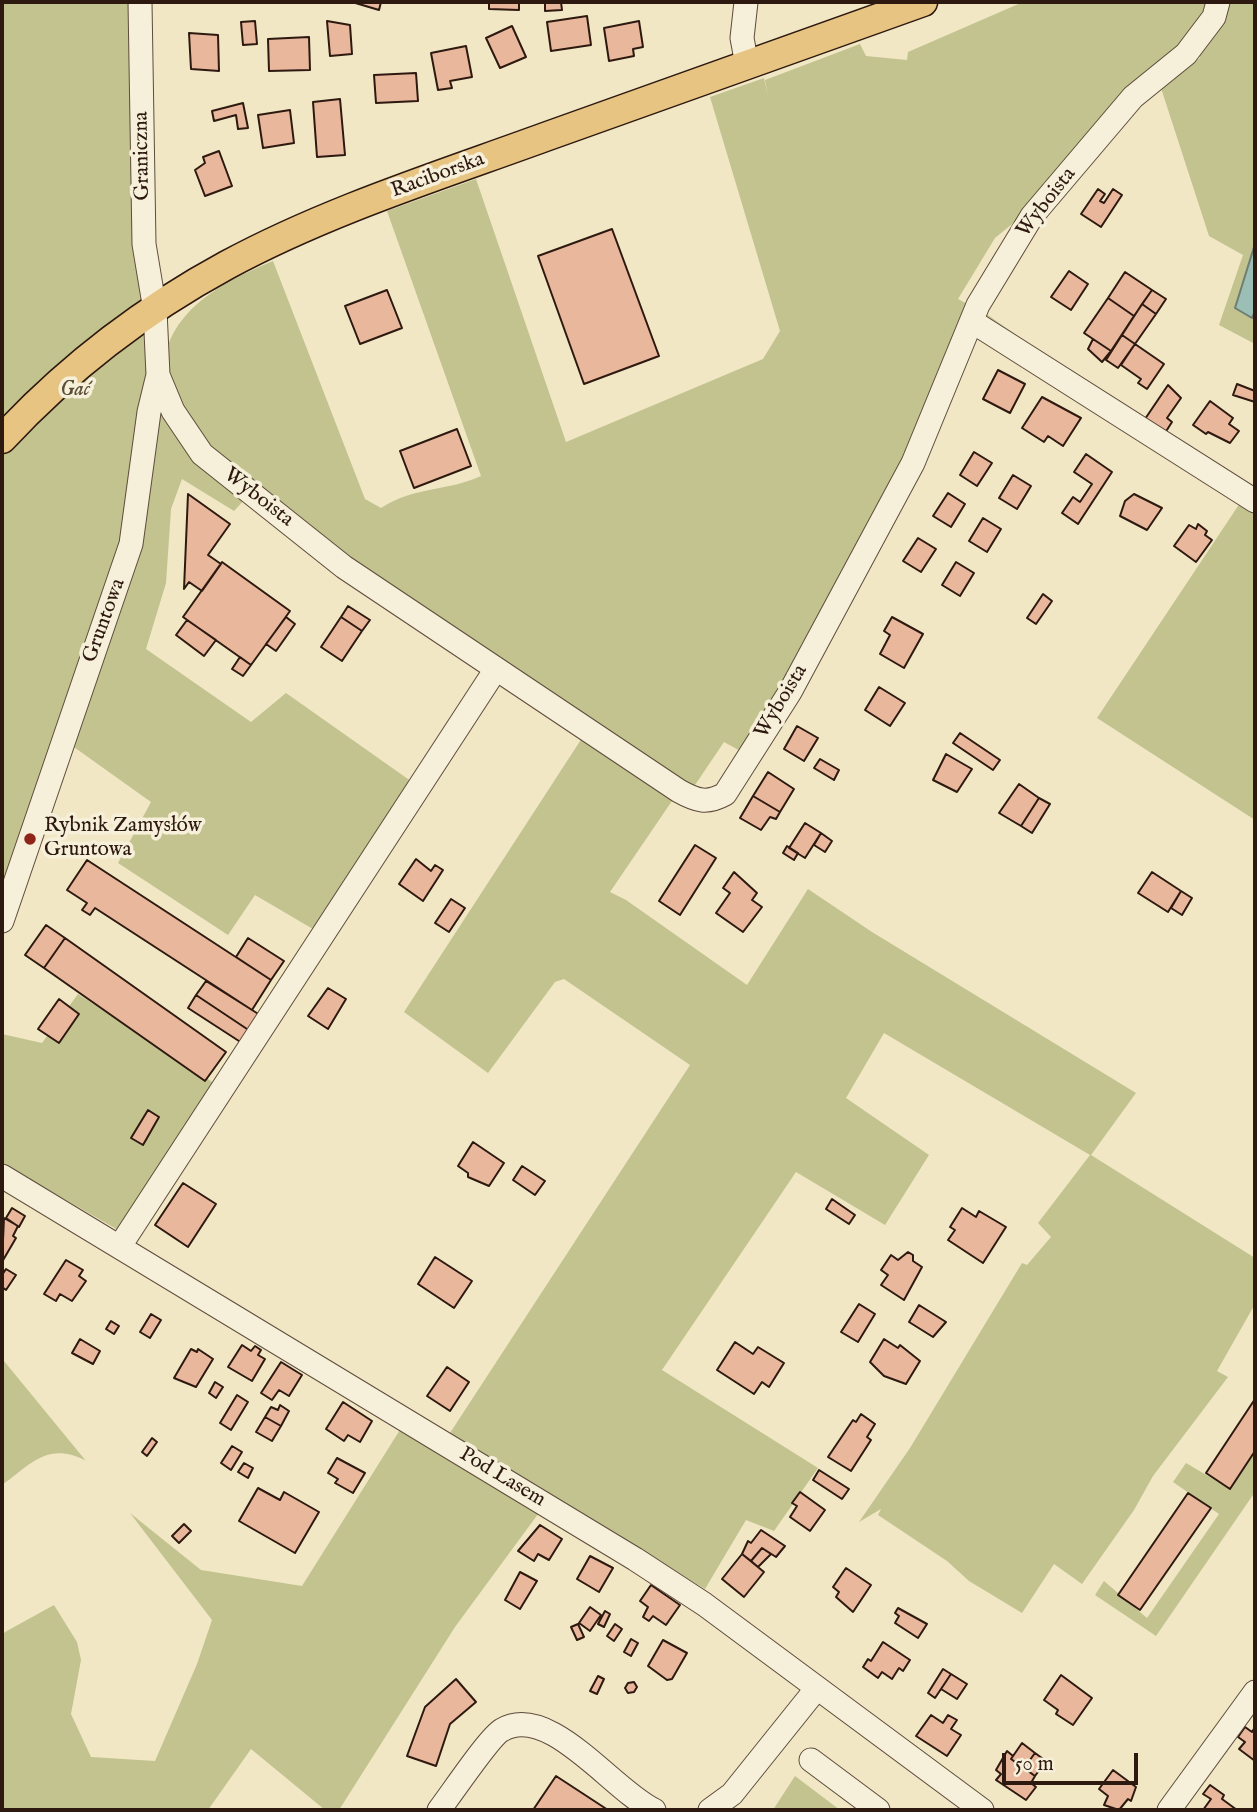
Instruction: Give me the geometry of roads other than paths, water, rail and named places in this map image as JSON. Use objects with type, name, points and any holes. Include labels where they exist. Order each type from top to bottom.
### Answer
[{"type":"main road","name":"Raciborska","points":[[2,439],[79,366],[155,310],[226,265],[348,209],[923,2]]},
{"type":"street","name":"Graniczna","points":[[140,2],[144,244],[155,310]]},
{"type":"street","points":[[746,2],[742,38],[747,65]]},
{"type":"street","name":"Wyboista","points":[[158,375],[173,411],[202,454],[344,567],[680,791],[701,802],[725,794],[790,692],[913,463],[978,305],[1032,216],[1133,97],[1186,54],[1214,17],[1218,2]]},
{"type":"street","name":"Gruntowa","points":[[2,921],[131,544],[149,412],[158,375],[155,310]]},
{"type":"street","points":[[973,322],[1255,501]]},
{"type":"street","points":[[149,412],[173,411]]},
{"type":"street","points":[[120,1246],[496,669]]},
{"type":"street","name":"Pod Lasem","points":[[2,1176],[635,1559],[704,1604],[982,1810]]},
{"type":"street","points":[[710,1810],[732,1794],[817,1688]]},
{"type":"street","points":[[1169,1810],[1255,1692]]},
{"type":"street","points":[[439,1810],[500,1730],[522,1723],[548,1729],[635,1799],[654,1810]]},
{"type":"street","points":[[811,1760],[878,1810]]},
{"type":"water","points":[[1254,247],[1255,311],[1252,318],[1235,308]]},
{"type":"place","name":"Rybnik Zamysłów Gruntowa","points":[[30,839]]},
{"type":"park label","name":"Gać","points":[[75,391]]}]
